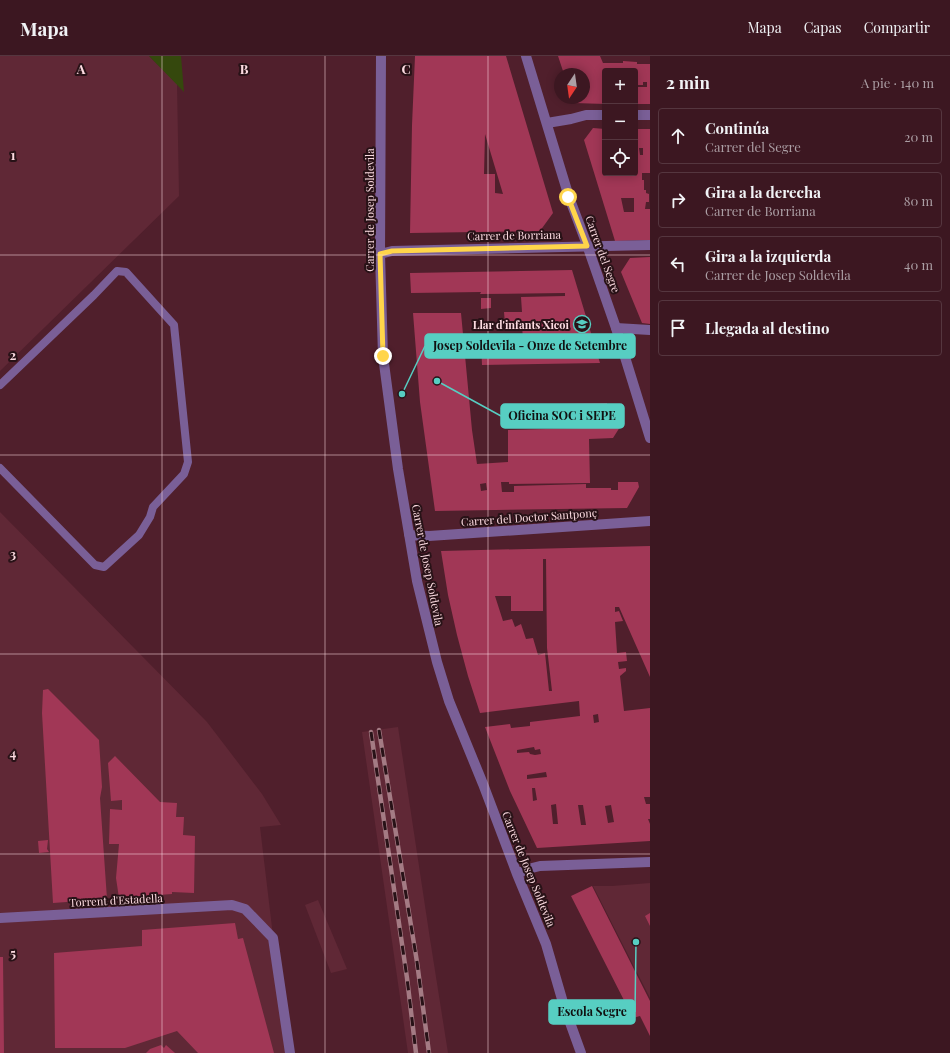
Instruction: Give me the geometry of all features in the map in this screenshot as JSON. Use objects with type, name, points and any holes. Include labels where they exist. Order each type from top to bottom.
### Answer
[{"type":"street","name":"Carrer de Josep Soldevila","points":[[380,56],[380,254],[383,356],[398,469],[417,581],[426,622],[449,701],[546,944],[564,1006],[581,1053]]},
{"type":"street","name":"Carrer del Segre","points":[[526,56],[568,197],[616,328],[650,438]]},
{"type":"street","points":[[547,123],[586,115],[602,115]]},
{"type":"street","points":[[638,115],[650,115]]},
{"type":"street","name":"Carrer de Borriana","points":[[380,254],[398,250],[650,245]]},
{"type":"street","points":[[616,328],[650,330]]},
{"type":"street","name":"Carrer del Doctor Santponç","points":[[409,535],[429,536],[650,521]]},
{"type":"street","points":[[517,874],[540,866],[650,862]]},
{"type":"street","name":"Torrent d'Estadella","points":[[0,918],[232,905],[245,909],[273,938],[290,1053]]},
{"type":"lane","points":[[0,385],[117,271],[126,272],[174,325],[188,462],[184,474],[153,507],[150,518],[139,535],[104,567],[95,565],[0,468]]},
{"type":"shaded area","points":[[0,56],[149,56],[177,84],[179,196],[0,371]]},
{"type":"shaded area","points":[[0,512],[207,722],[262,794],[281,825],[260,827],[287,1053],[0,1053]]},
{"type":"shaded area","points":[[398,727],[448,1053],[408,1053],[362,732]]},
{"type":"shaded area","points":[[650,883],[650,998],[593,886]]},
{"type":"shaded area","points":[[318,900],[347,969],[331,973],[305,905]]},
{"type":"green space","points":[[149,56],[181,56],[184,92]]},
{"type":"building","points":[[415,56],[506,56],[553,213],[540,231],[410,233]],"holes":[[[485,134],[503,194],[495,193],[495,174],[484,174]]]},
{"type":"building","points":[[558,56],[600,56],[603,63],[623,63],[623,61],[637,62],[637,64],[650,64],[650,104],[638,104],[638,87],[647,87],[647,82],[643,82],[643,85],[638,85],[638,68],[602,68],[602,104],[590,104],[590,68],[562,68]]},
{"type":"building","points":[[593,128],[602,129],[602,176],[638,176],[638,129],[650,129],[650,173],[642,173],[642,180],[644,180],[644,190],[646,190],[646,193],[649,194],[649,202],[646,202],[645,209],[650,209],[650,240],[615,241],[584,140]],"holes":[[[639,148],[643,148],[643,155],[640,155]],[[621,198],[634,198],[634,212],[624,212]]]},
{"type":"building","points":[[650,257],[650,324],[642,323],[621,272],[630,258]]},
{"type":"building","points":[[572,270],[600,363],[482,365],[481,343],[579,342],[579,339],[523,340],[522,325],[505,324],[504,312],[522,312],[521,297],[565,296],[565,293],[411,293],[410,273]]},
{"type":"building","points":[[481,298],[491,298],[491,308],[481,309]]},
{"type":"building","points":[[413,313],[461,313],[472,430],[477,464],[508,462],[508,430],[620,427],[613,438],[589,439],[590,483],[509,484],[509,482],[501,482],[502,492],[514,492],[514,486],[586,484],[586,488],[611,488],[611,490],[618,490],[618,482],[638,482],[639,487],[627,508],[435,511],[420,402]],"holes":[[[486,483],[487,490],[481,491],[480,484]]]},
{"type":"building","points":[[607,403],[607,424],[508,425],[508,405]]},
{"type":"building","points":[[650,546],[650,677],[619,607],[615,607],[615,612],[619,611],[623,621],[615,622],[617,653],[626,652],[627,661],[618,662],[619,669],[626,668],[626,671],[620,676],[624,711],[650,708],[650,797],[644,797],[646,804],[650,804],[650,819],[648,819],[650,824],[650,841],[537,848],[510,791],[485,727],[510,724],[511,728],[530,726],[530,722],[580,716],[579,701],[480,713],[457,635],[448,595],[441,551]],"holes":[[[543,559],[546,559],[547,648],[552,691],[549,691],[545,653],[538,655],[533,638],[526,639],[521,624],[515,627],[512,619],[503,621],[495,596],[511,596],[511,611],[543,611]],[[598,714],[599,722],[594,723],[593,715]],[[534,747],[535,750],[540,749],[541,754],[535,755],[530,754],[529,752],[517,753],[517,750]],[[546,772],[547,777],[527,779],[527,775]],[[532,788],[535,788],[537,800],[533,801]],[[556,804],[558,824],[553,824],[551,805]],[[578,805],[583,805],[586,825],[581,825]],[[611,805],[614,822],[608,823],[605,806]]]},
{"type":"building","points":[[48,689],[99,740],[102,787],[100,798],[107,899],[53,903],[42,713],[43,690]]},
{"type":"building","points":[[115,756],[160,802],[177,803],[176,817],[184,817],[183,835],[195,836],[194,893],[172,892],[172,894],[119,898],[116,878],[119,844],[109,844],[110,809],[122,810],[122,800],[111,801],[108,763]]},
{"type":"building","points":[[48,840],[47,849],[49,852],[39,853],[38,841]]},
{"type":"building","points":[[592,886],[650,1001],[650,1036],[640,1016],[633,1018],[571,896]]},
{"type":"building","points":[[650,913],[650,926],[645,916]]},
{"type":"building","points":[[235,923],[238,939],[243,938],[274,1053],[198,1053],[177,1031],[125,1048],[55,1048],[54,953],[142,946],[142,930]]},
{"type":"building","points":[[0,957],[3,957],[4,1053],[0,1053]]},
{"type":"building","points":[[161,1045],[164,1048],[166,1045],[175,1053],[146,1053],[150,1049]]},
{"type":"railway","points":[[379,730],[417,962],[429,1053]]},
{"type":"railway","points":[[371,732],[407,978],[416,1053]]},
{"type":"place","name":"Llar d'infants Xicoi","points":[[582,324]]},
{"type":"place","name":"Oficina SOC i SEPE","points":[[437,381]]},
{"type":"place","name":"Josep Soldevila - Onze de Setembre","points":[[402,394]]},
{"type":"place","name":"Escola Segre","points":[[636,942]]},
{"type":"route","points":[[383,356],[380,254],[392,251],[587,246],[568,197]]}]
